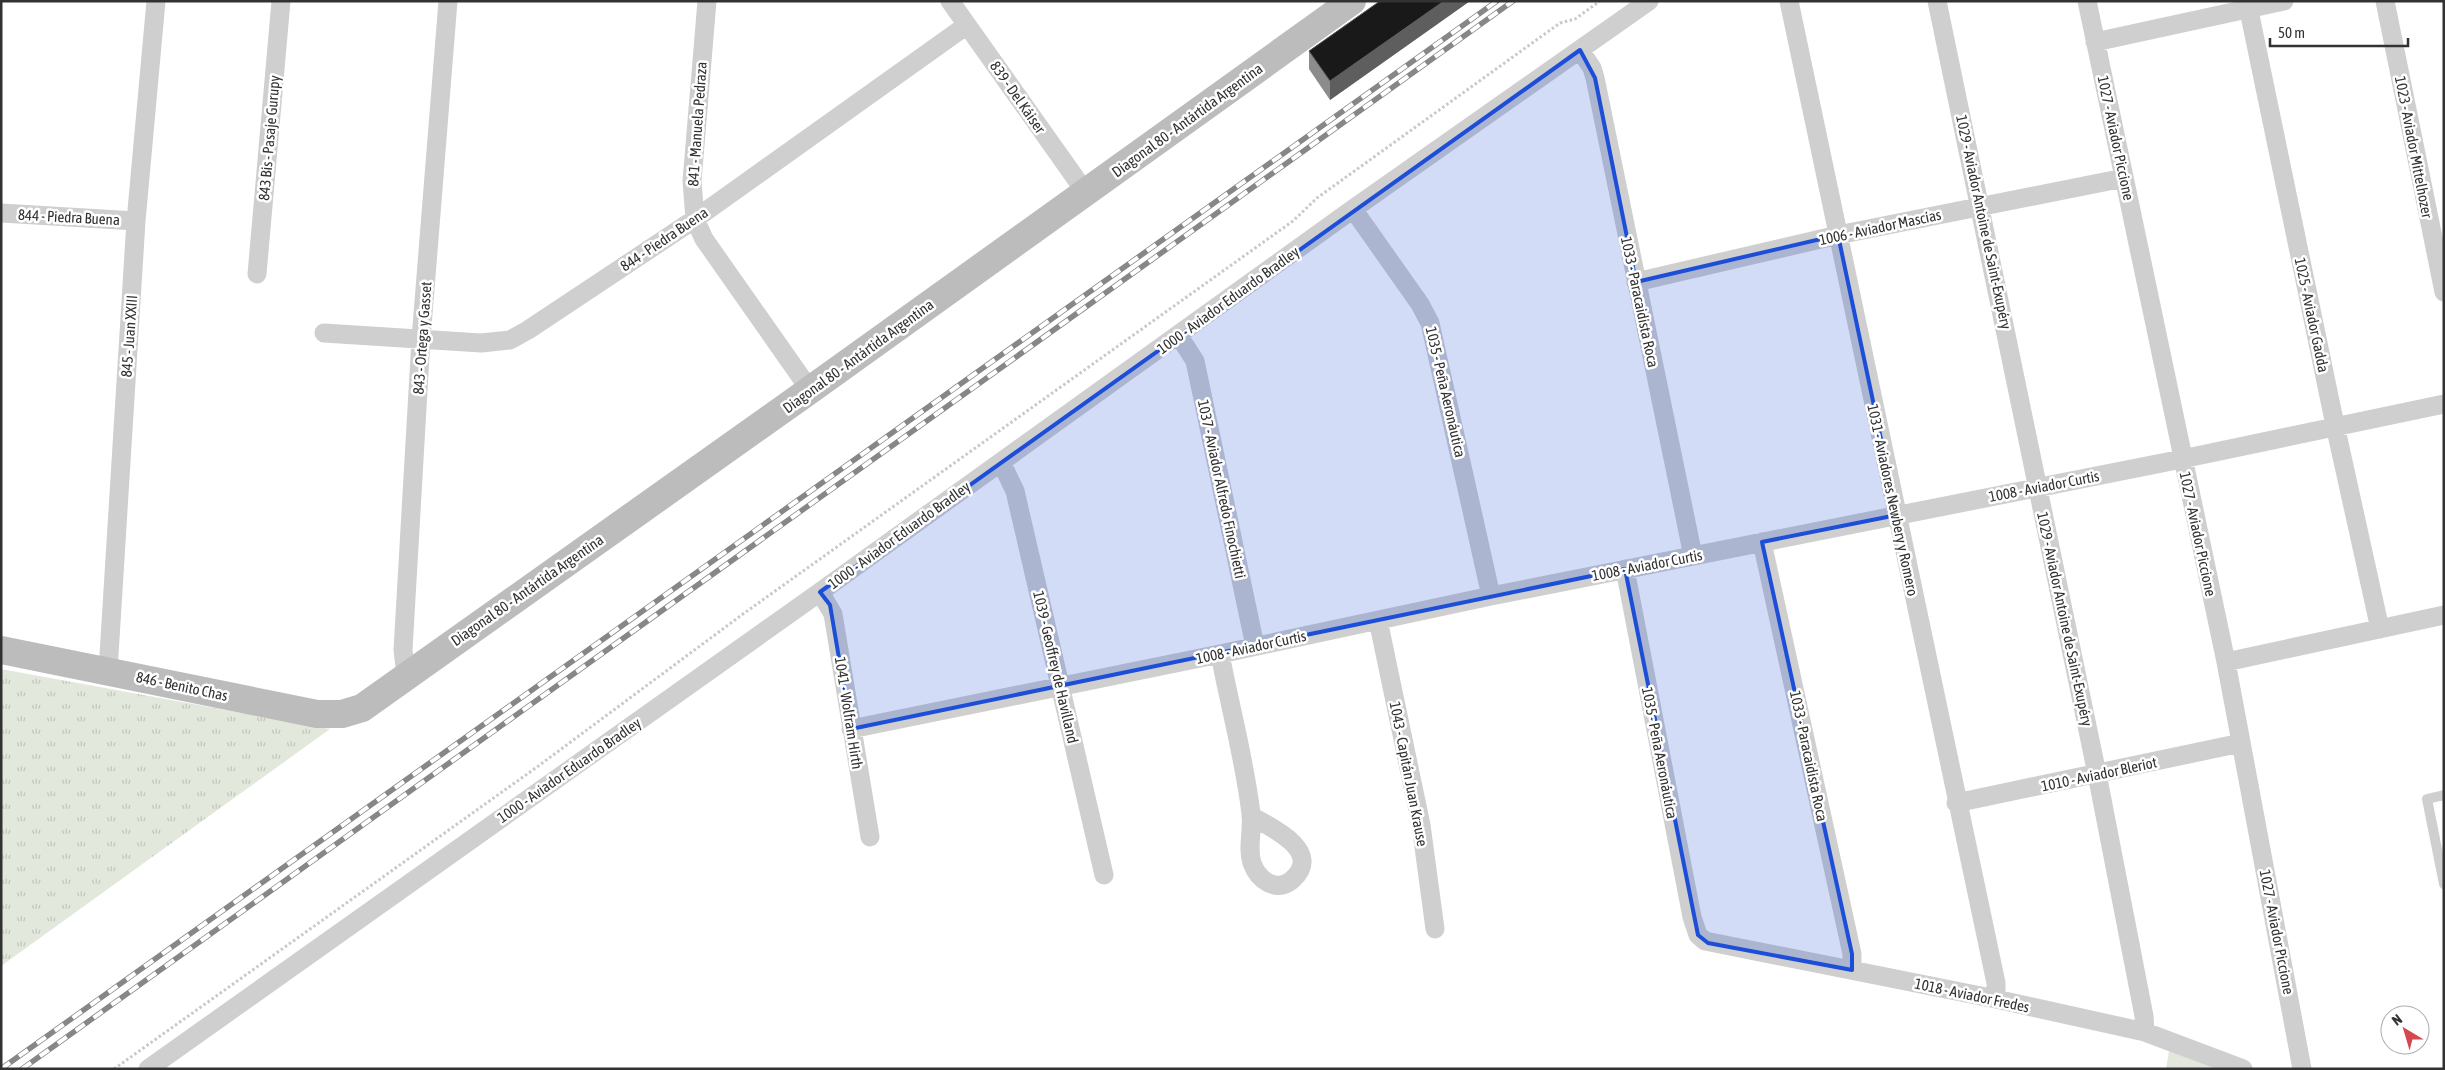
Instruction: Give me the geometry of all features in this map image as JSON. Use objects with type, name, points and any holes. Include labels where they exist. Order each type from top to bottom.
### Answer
[{"type":"main road","name":"Diagonal 80 - Antártida Argentina","points":[[362,708],[1086,193],[1352,1]]},
{"type":"main road","name":"846 - Benito Chas","points":[[1,650],[317,714],[342,714],[362,708]]},
{"type":"street","name":"845 - Juan XXIII","points":[[108,671],[136,221],[156,1]]},
{"type":"street","name":"843 Bis - Pasaje Gurupy","points":[[258,274],[281,1]]},
{"type":"street","name":"843 - Ortega y Gasset","points":[[406,676],[402,650],[421,339],[448,1]]},
{"type":"street","name":"841 - Manuela Pedraza","points":[[707,1],[692,181],[695,219],[704,239],[810,390]]},
{"type":"street","name":"839 - Del Káiser","points":[[950,1],[1086,193]]},
{"type":"street","name":"1000 - Aviador Eduardo Bradley","points":[[148,1069],[1179,336],[1353,209],[1649,1]]},
{"type":"street","name":"1031 - Aviadores Newbery y Romero","points":[[1789,1],[1956,803],[1996,983],[1996,999]]},
{"type":"street","name":"1029 - Aviador Antoine de Saint-Exupéry","points":[[1937,1],[2097,774],[2144,1016],[2145,1032]]},
{"type":"street","name":"1027 - Aviador Piccione","points":[[2087,1],[2226,662],[2302,1069]]},
{"type":"street","points":[[2095,42],[2248,5],[2284,1]]},
{"type":"street","name":"1023 - Aviador Mittelhozer","points":[[2385,1],[2444,292]]},
{"type":"street","name":"1025 - Aviador Gadda","points":[[2248,5],[2335,425],[2380,629]]},
{"type":"street","name":"844 - Piedra Buena","points":[[324,333],[481,344],[510,340],[695,219],[966,24]]},
{"type":"street","name":"1033 - Paracaidista Roca","points":[[1580,50],[1596,78],[1693,556]]},
{"type":"street","name":"1006 - Aviador Mascías","points":[[1636,282],[1838,235],[2124,178]]},
{"type":"street","name":"1035 - Peña Aeronáutica","points":[[1353,209],[1420,304],[1430,323],[1491,596]]},
{"type":"street","name":"844 - Piedra Buena","points":[[1,213],[136,221]]},
{"type":"street","name":"1037 - Aviador Alfredo Finochietti","points":[[1179,336],[1195,361],[1255,646]]},
{"type":"street","name":"1008 - Aviador Curtis","points":[[851,729],[1220,654],[1491,596],[2182,459],[2335,425],[2444,404]]},
{"type":"street","name":"1039 - Geoffrey de Havilland","points":[[1001,462],[1015,491],[1104,875]]},
{"type":"street","name":"1033 - Paracaidista Roca","points":[[1762,542],[1852,954],[1852,970]]},
{"type":"street","name":"1035 - Peña Aeronáutica","points":[[1625,569],[1692,917],[1698,935]]},
{"type":"street","name":"1041 - Wolfram Hirth","points":[[820,592],[833,614],[870,837]]},
{"type":"street","points":[[2226,662],[2444,615]]},
{"type":"street","name":"1043 - Capitán Juan Krause","points":[[1378,620],[1421,825],[1434,930]]},
{"type":"street","points":[[1220,654],[1251,816]]},
{"type":"street","name":"1010 - Aviador Bleriot","points":[[1956,803],[2241,743]]},
{"type":"street","name":"1018 - Aviador Fredes","points":[[1698,935],[1708,943],[1996,999],[2145,1032],[2243,1069]]},
{"type":"lane","points":[[2444,795],[2427,799],[2444,884]]},
{"type":"path","points":[[114,1069],[537,767],[743,614],[1293,221],[1317,198],[1560,23],[1575,19],[1600,1]]},
{"type":"highlighted area","points":[[1580,50],[1595,78],[1636,282],[1838,235],[1897,515],[1762,542],[1852,954],[1852,970],[1708,943],[1698,935],[1625,569],[851,729],[830,605],[820,592]]},
{"type":"green space","points":[[1,669],[330,729],[1,966]]},
{"type":"green space","points":[[2169,1051],[2216,1069],[2166,1069]]},
{"type":"building","points":[[1380,1],[1444,1],[1330,81],[1309,51]]},
{"type":"railway","points":[[1,1069],[1497,1]]},
{"type":"railway","points":[[22,1069],[1513,1]]}]
